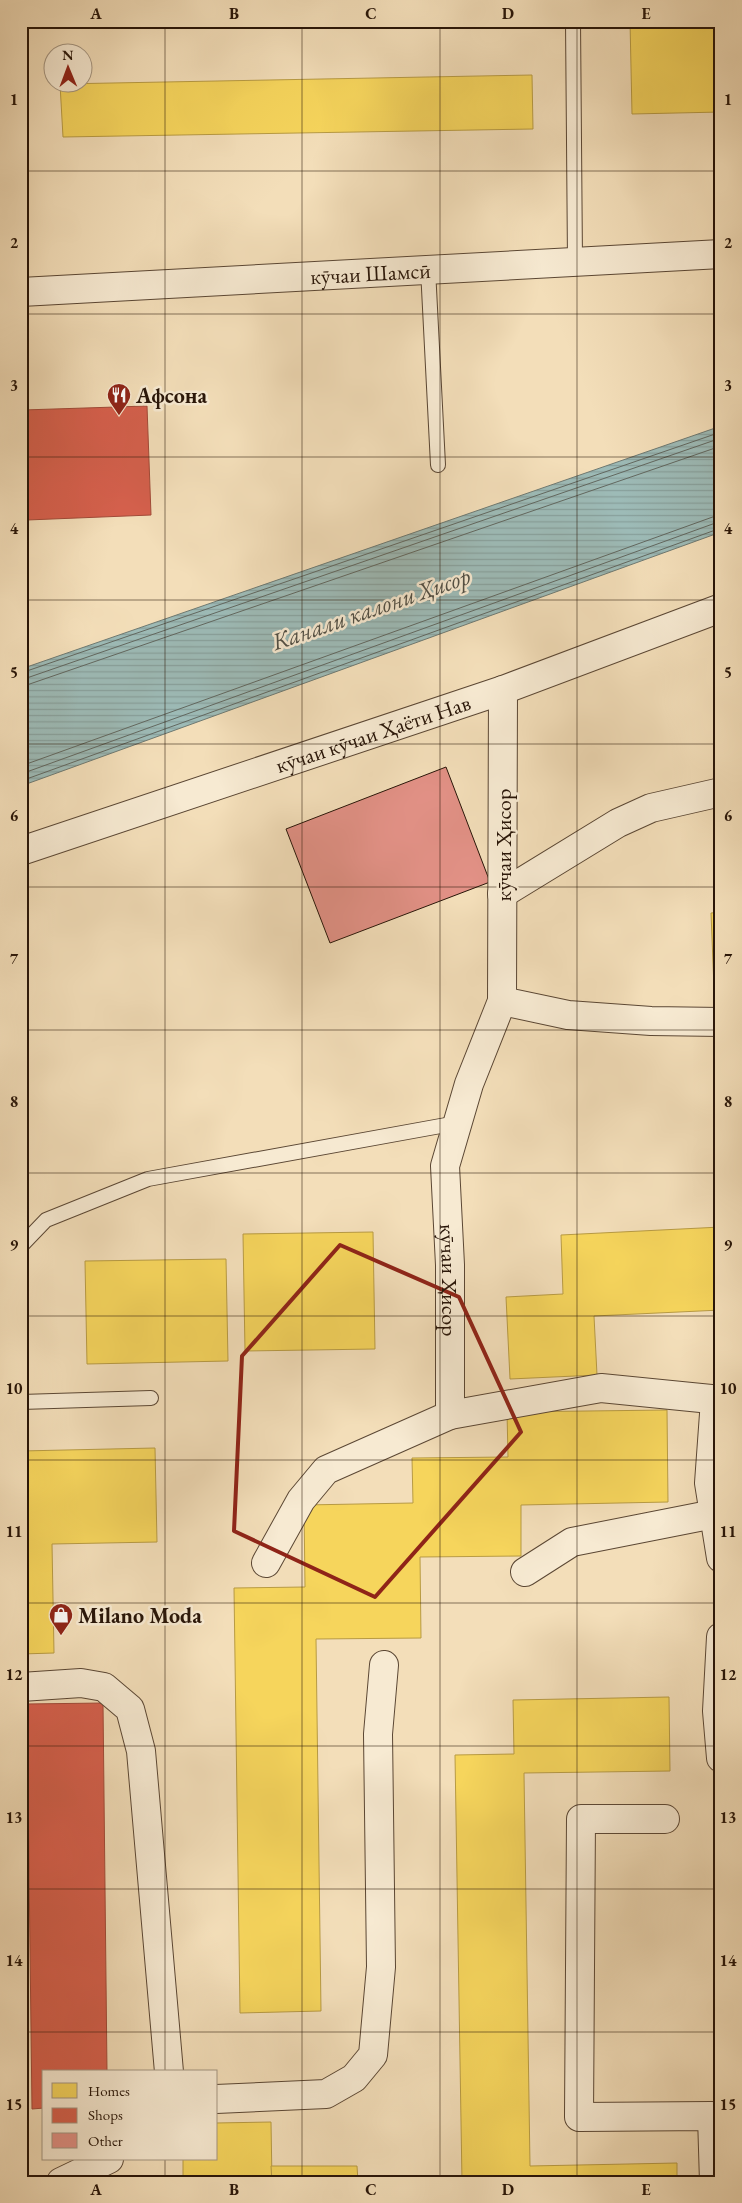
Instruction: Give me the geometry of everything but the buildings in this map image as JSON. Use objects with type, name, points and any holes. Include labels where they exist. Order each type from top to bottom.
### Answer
[{"type":"street","name":"кӯчаи Шамсӣ","points":[[21,292],[721,254]]},
{"type":"street","name":"кӯчаи кӯчаи Ҳаёти Нав","points":[[21,851],[503,690],[721,608]]},
{"type":"street","name":"кӯчаи Ҳисор","points":[[450,1414],[450,1265],[445,1166],[469,1084],[502,1000],[503,690]]},
{"type":"street","points":[[502,894],[618,823],[651,808],[721,792]]},
{"type":"street","points":[[502,1000],[568,1015],[651,1021],[721,1022]]},
{"type":"street","points":[[266,1563],[301,1500],[326,1470],[450,1414],[601,1388],[718,1400],[709,1483],[721,1558]]},
{"type":"street","points":[[525,1572],[572,1542],[714,1514]]},
{"type":"street","points":[[721,1637],[717,1711],[721,1758]]},
{"type":"street","points":[[218,2099],[326,2094],[354,2078],[374,2055],[381,1967],[378,1734],[384,1665]]},
{"type":"street","points":[[21,1687],[81,1683],[104,1687],[130,1709],[141,1751],[169,2070]]},
{"type":"street","points":[[665,1819],[581,1819],[579,2117],[712,2116],[714,2182]]},
{"type":"street","points":[[62,2182],[107,2160]]},
{"type":"lane","points":[[573,21],[574,262]]},
{"type":"lane","points":[[428,269],[438,465]]},
{"type":"lane","points":[[21,1246],[46,1220],[148,1179],[458,1123]]},
{"type":"lane","points":[[21,1402],[151,1398]]},
{"type":"highlighted area","points":[[340,1245],[459,1297],[521,1432],[375,1597],[234,1531],[242,1356]]},
{"type":"water","name":"Канали калони Ҳисор","points":[[721,426],[721,532],[21,786],[21,669]]},
{"type":"place","name":"Афсона","points":[[119,416]]},
{"type":"place","name":"Milano Moda","points":[[61,1636]]}]
